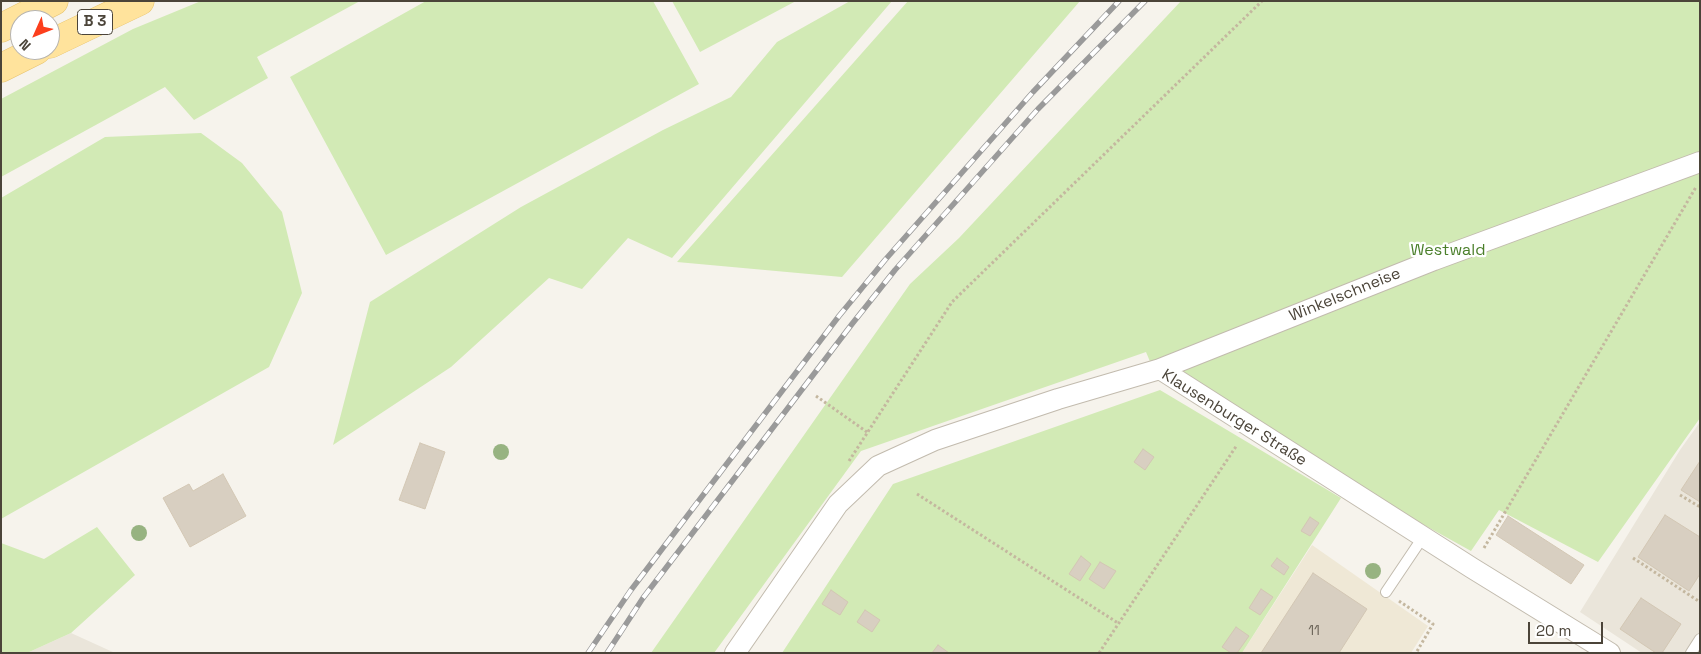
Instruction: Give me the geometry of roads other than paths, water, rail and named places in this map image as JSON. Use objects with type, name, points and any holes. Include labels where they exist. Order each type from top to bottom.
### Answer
[{"type":"main road","points":[[1,28],[54,1]]},
{"type":"main road","name":"B 3","points":[[60,39],[140,1]]},
{"type":"main road","points":[[1,68],[17,60]]},
{"type":"street","name":"Winkelschneise","points":[[1160,369],[1434,260],[1700,162]]},
{"type":"street","name":"Klausenburger Straße","points":[[735,653],[838,504],[878,466],[936,440],[1058,399],[1160,369],[1472,568],[1610,653]]},
{"type":"lane","points":[[1386,592],[1423,537]]},
{"type":"lane","points":[[1691,653],[1700,639]]},
{"type":"railway","points":[[588,653],[631,590],[839,316],[885,260],[1033,92],[1119,1]]},
{"type":"railway","points":[[607,653],[643,598],[895,270],[1038,109],[1145,1]]},
{"type":"park label","name":"Westwald","points":[[1448,251]]}]
